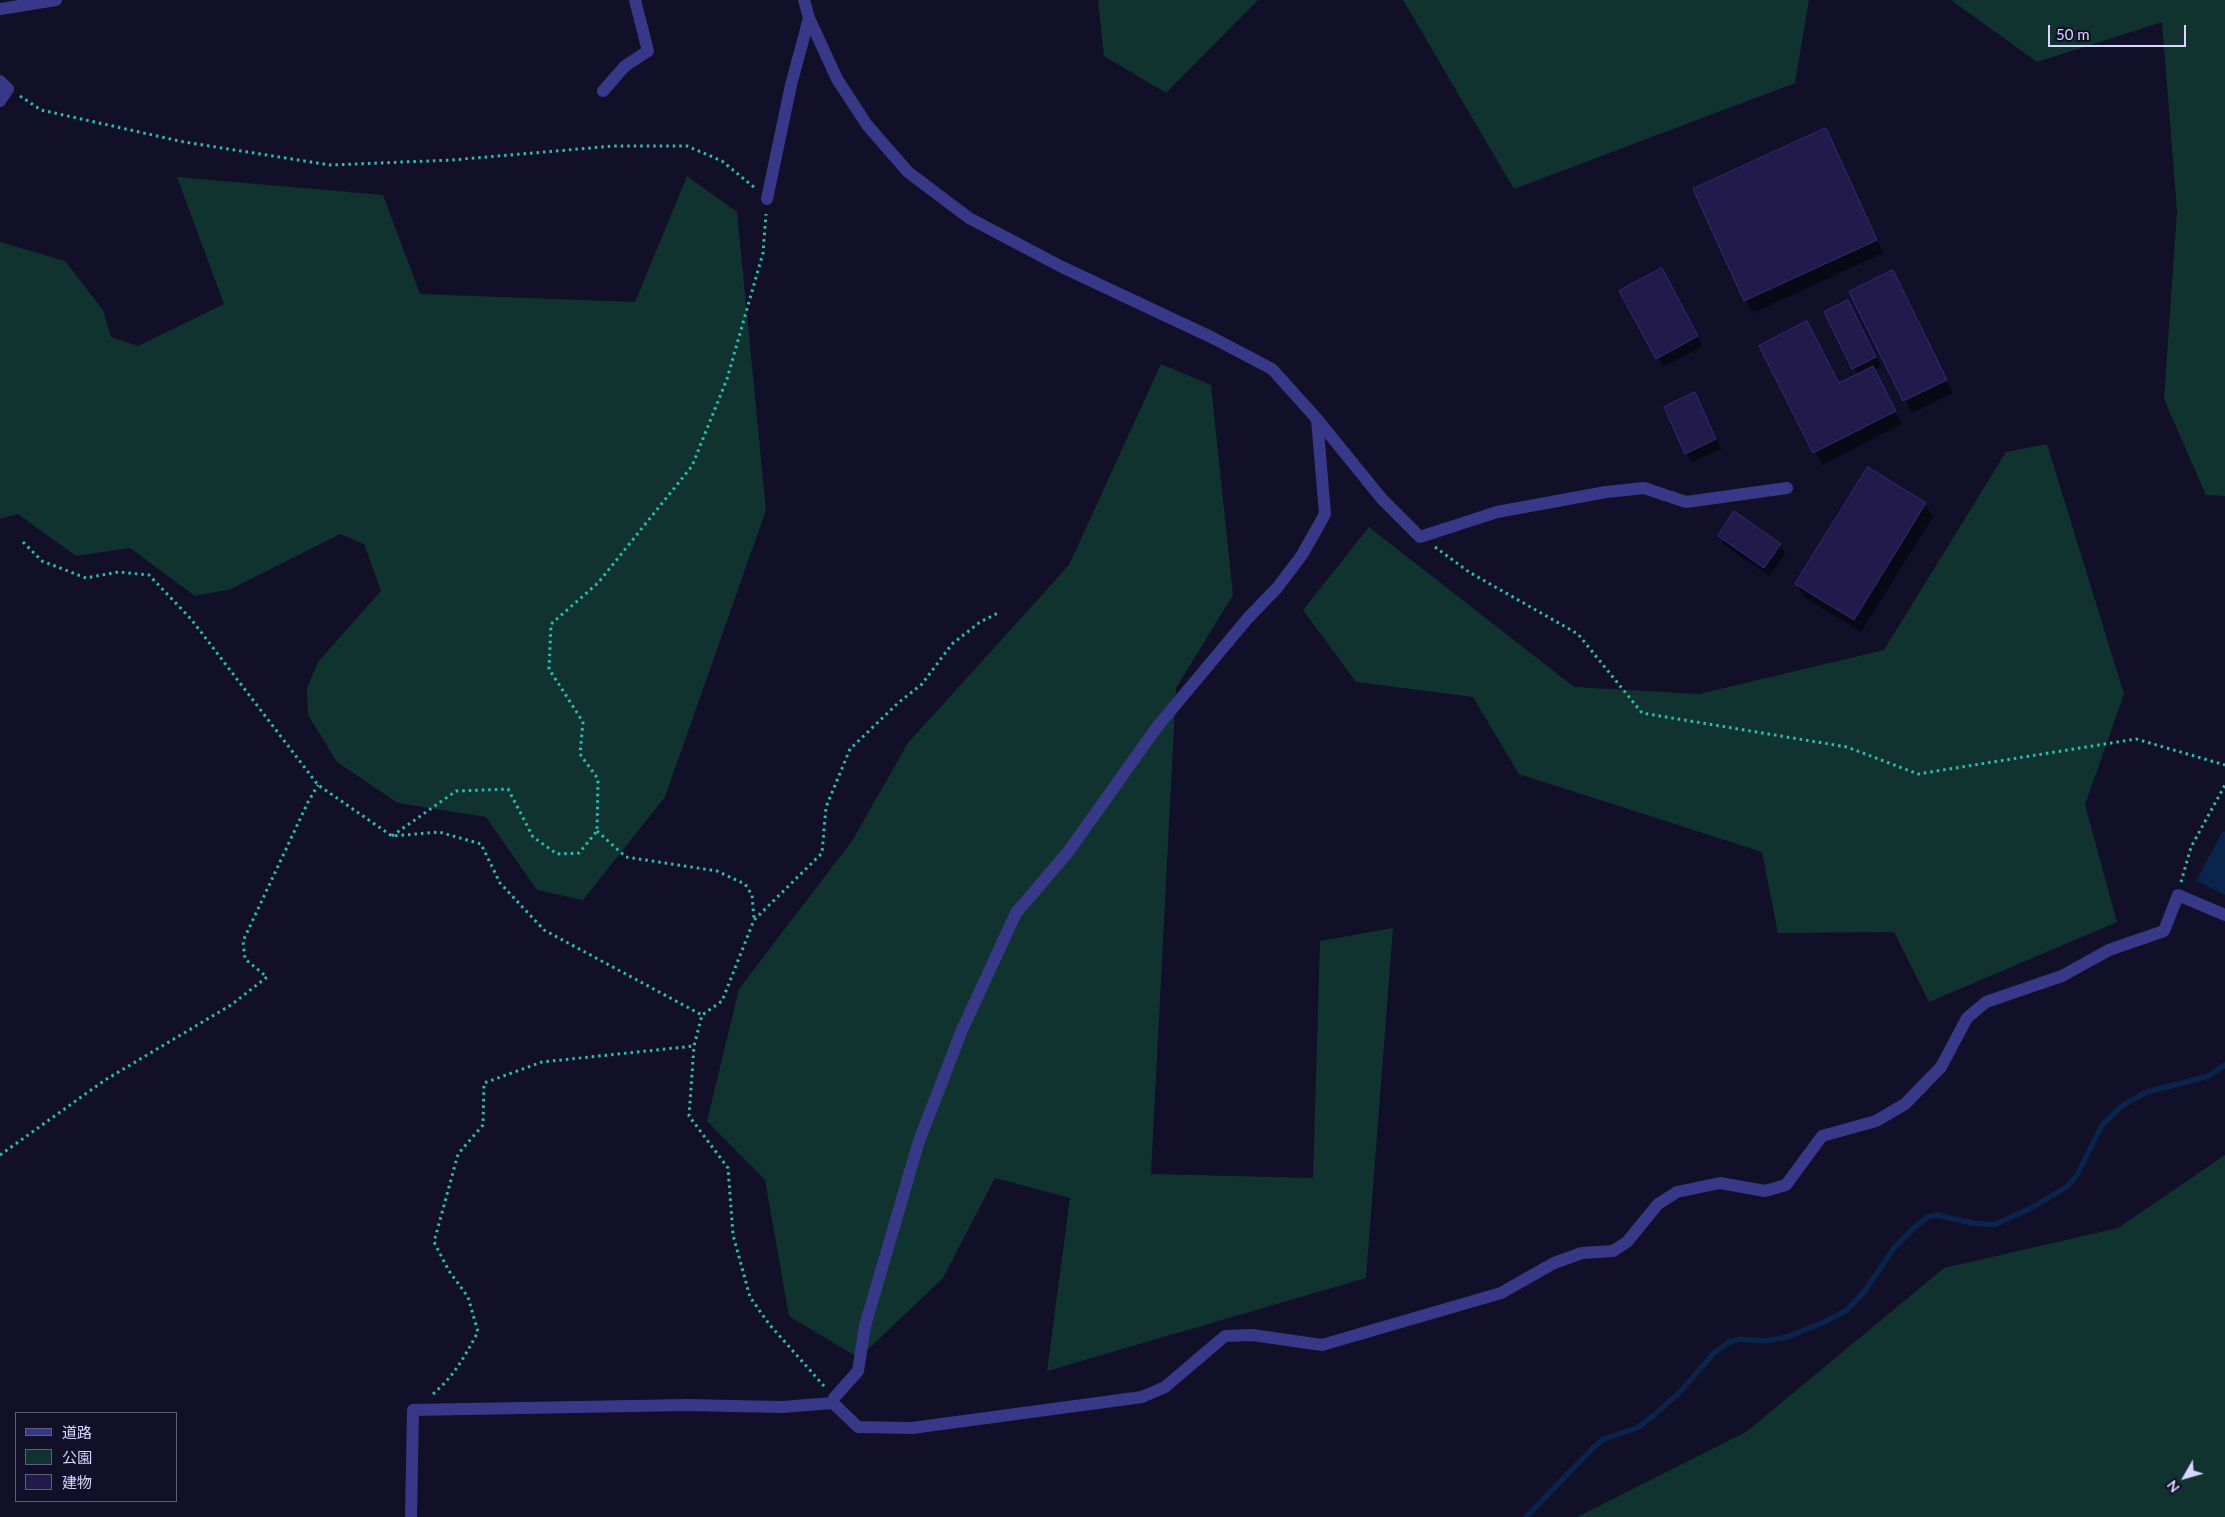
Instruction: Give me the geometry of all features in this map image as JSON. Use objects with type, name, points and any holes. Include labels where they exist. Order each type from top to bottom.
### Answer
[{"type":"street","points":[[0,9],[56,0]]},
{"type":"street","points":[[603,91],[625,66],[648,51],[636,0]]},
{"type":"street","points":[[804,0],[809,18],[837,79],[867,125],[908,172],[970,218],[1062,267],[1213,338],[1272,370],[1317,420],[1382,499],[1420,537],[1497,512],[1606,492],[1644,488],[1686,502],[1787,488]]},
{"type":"street","points":[[768,199],[791,85],[809,18]]},
{"type":"street","points":[[0,101],[4,85]]},
{"type":"street","points":[[411,1517],[414,1410],[686,1405],[782,1407],[834,1401],[858,1371],[865,1326],[919,1141],[962,1030],[1016,913],[1068,852],[1157,727],[1302,555],[1326,514],[1317,420]]},
{"type":"street","points":[[834,1401],[858,1427],[912,1428],[1142,1397],[1165,1388],[1225,1336],[1252,1335],[1322,1345],[1501,1293],[1554,1263],[1582,1253],[1614,1251],[1628,1242],[1658,1204],[1677,1192],[1720,1183],[1764,1191],[1786,1185],[1822,1136],[1876,1121],[1905,1104],[1941,1067],[1967,1018],[1986,1002],[2062,976],[2109,950],[2164,931],[2178,895],[2225,915]]},
{"type":"path","points":[[4,85],[40,110],[184,142],[330,165],[452,160],[613,146],[687,146],[722,161],[768,199],[763,253],[727,378],[692,466],[598,583],[551,624],[549,669],[583,722],[580,754],[598,779],[597,831],[579,853],[557,854],[533,837],[508,789],[456,791],[392,836]]},
{"type":"path","points":[[1420,537],[1469,572],[1578,634],[1642,714],[1847,747],[1918,774],[2136,739],[2225,766]]},
{"type":"path","points":[[23,542],[42,561],[86,578],[118,572],[149,576],[191,619],[318,785],[392,836],[439,832],[481,844],[500,883],[544,930],[702,1015]]},
{"type":"path","points":[[834,1401],[769,1324],[750,1297],[733,1236],[728,1168],[689,1116],[694,1046],[702,1015],[722,1001],[754,920],[822,853],[826,807],[850,749],[898,703],[922,684],[952,644],[980,622],[1000,612]]},
{"type":"path","points":[[0,1155],[105,1080],[231,1005],[267,978],[245,960],[243,941],[308,802],[318,785]]},
{"type":"path","points":[[2178,895],[2191,847],[2225,785]]},
{"type":"path","points":[[597,831],[626,857],[717,871],[745,884],[752,895],[754,920]]},
{"type":"path","points":[[414,1410],[445,1384],[460,1365],[478,1332],[468,1297],[449,1271],[434,1242],[458,1154],[483,1125],[484,1083],[542,1062],[694,1046]]},
{"type":"green space","points":[[1098,0],[1258,0],[1166,93],[1104,56]]},
{"type":"green space","points":[[1403,0],[1809,0],[1795,83],[1514,189]]},
{"type":"green space","points":[[1951,0],[2225,0],[2225,496],[2206,495],[2164,399],[2177,211],[2162,22],[2037,62]]},
{"type":"green space","points":[[687,176],[737,212],[766,510],[665,797],[583,900],[537,890],[486,817],[398,803],[337,762],[308,715],[307,688],[318,662],[381,591],[364,544],[340,534],[231,589],[195,596],[130,548],[76,556],[18,514],[0,519],[0,242],[65,261],[103,310],[111,337],[138,346],[224,304],[177,177],[383,195],[420,294],[635,302]]},
{"type":"green space","points":[[1161,364],[1211,385],[1233,595],[1176,688],[1151,1174],[1313,1178],[1320,941],[1393,928],[1366,1278],[1047,1371],[1070,1198],[995,1178],[943,1278],[859,1358],[789,1316],[765,1180],[707,1121],[739,989],[852,841],[908,743],[1069,565]]},
{"type":"green space","points":[[2047,444],[2124,694],[2085,805],[2117,922],[1929,1002],[1894,932],[1778,933],[1762,852],[1519,774],[1473,697],[1356,682],[1303,610],[1369,527],[1574,687],[1699,694],[1884,650],[2006,452]]},
{"type":"green space","points":[[2225,1155],[2225,1517],[1577,1517],[1746,1432],[1944,1268],[2118,1228]]},
{"type":"water","points":[[2223,831],[2225,832],[2225,895],[2196,881]]},
{"type":"building","points":[[1826,128],[1877,240],[1744,301],[1693,189]]},
{"type":"building","points":[[1662,268],[1698,336],[1656,359],[1619,291]]},
{"type":"building","points":[[1893,270],[1947,380],[1903,401],[1849,292]]},
{"type":"building","points":[[1848,300],[1876,357],[1852,369],[1824,312]]},
{"type":"building","points":[[1807,321],[1839,383],[1873,366],[1896,411],[1813,453],[1759,346]]},
{"type":"building","points":[[1695,392],[1716,439],[1685,454],[1664,407]]},
{"type":"building","points":[[1868,467],[1926,503],[1854,620],[1795,584]]},
{"type":"building","points":[[1734,511],[1781,544],[1764,568],[1718,536]]},
{"type":"waterway","points":[[1526,1517],[1593,1448],[1604,1439],[1637,1428],[1654,1415],[1680,1392],[1714,1353],[1729,1342],[1741,1339],[1764,1341],[1787,1337],[1824,1322],[1847,1310],[1864,1292],[1894,1248],[1928,1217],[1937,1215],[1972,1223],[1994,1225],[2033,1207],[2068,1186],[2077,1175],[2102,1125],[2123,1105],[2147,1092],[2209,1076],[2225,1065]]}]
